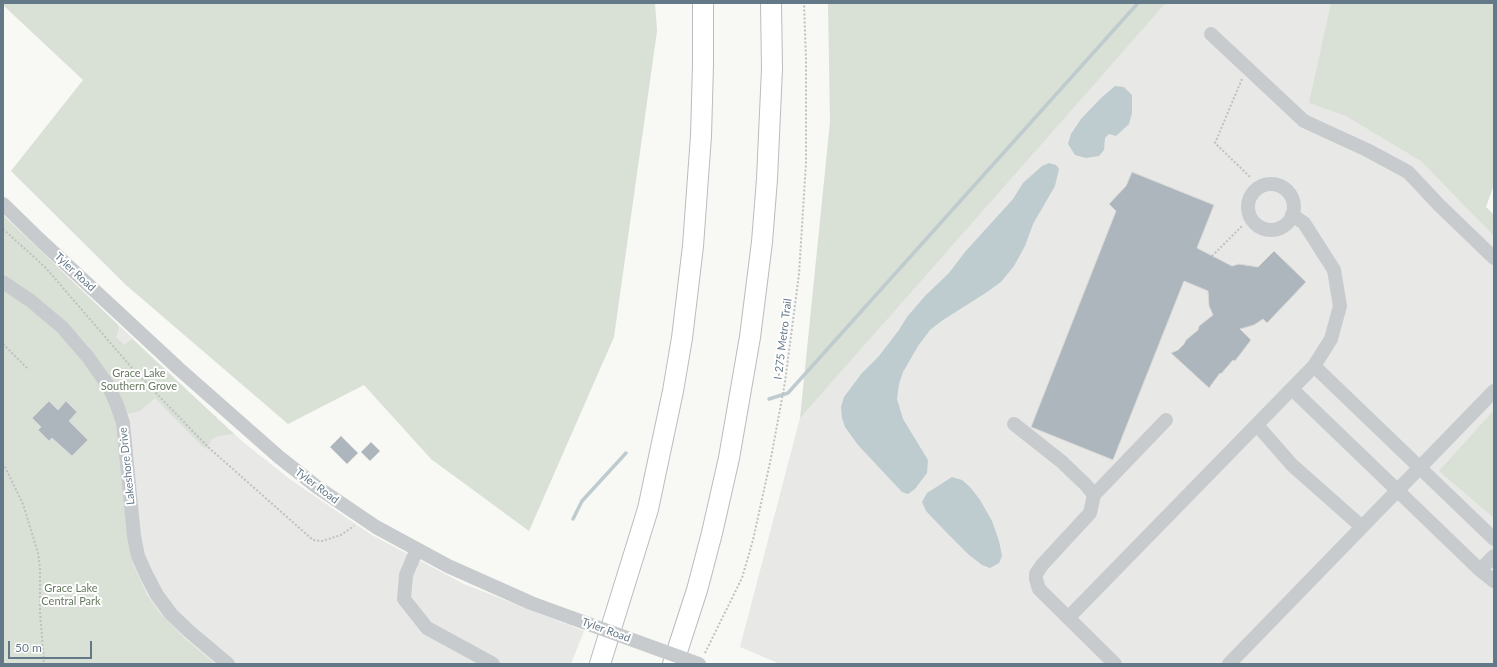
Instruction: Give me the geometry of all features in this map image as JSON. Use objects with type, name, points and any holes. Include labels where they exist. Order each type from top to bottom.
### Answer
[{"type":"highway","points":[[600,664],[648,509],[669,412],[682,338],[693,246],[699,176],[703,65],[703,3]]},
{"type":"highway","points":[[673,664],[697,590],[712,532],[729,458],[750,337],[762,242],[767,179],[772,69],[772,3]]},
{"type":"street","points":[[1211,34],[1245,72],[1304,121],[1367,150],[1408,172],[1439,205],[1494,258]]},
{"type":"street","points":[[1255,182],[1280,185],[1290,194],[1294,208],[1292,215],[1284,226],[1271,230],[1258,226],[1249,216],[1248,203],[1255,182]]},
{"type":"street","name":"Tyler Road","points":[[3,204],[178,368],[273,452],[317,487],[364,520],[476,579],[531,603],[702,661]]},
{"type":"street","points":[[1068,618],[1314,366],[1331,339],[1340,306],[1334,270],[1304,223],[1292,215]]},
{"type":"street","name":"Lakeshore Drive","points":[[3,282],[42,310],[71,337],[88,357],[108,387],[118,406],[123,423],[134,536],[138,556],[157,595],[171,614],[228,664]]},
{"type":"street","points":[[1314,366],[1494,539]]},
{"type":"street","points":[[1292,389],[1480,570],[1494,581]]},
{"type":"street","points":[[1229,664],[1494,391]]},
{"type":"street","points":[[1115,664],[1039,589],[1036,574],[1042,565],[1090,513],[1094,495],[1166,420]]},
{"type":"street","points":[[1014,424],[1062,462],[1086,485],[1094,495]]},
{"type":"street","points":[[1257,425],[1292,465],[1362,526]]},
{"type":"street","points":[[417,549],[406,575],[404,599],[427,628],[493,664]]},
{"type":"street","points":[[1480,570],[1494,556]]},
{"type":"path","name":"I-275 Metro Trail","points":[[702,661],[742,578],[753,540],[785,382],[799,274],[806,163],[806,60],[804,3]]},
{"type":"path","points":[[1245,72],[1215,143],[1255,182]]},
{"type":"path","points":[[1212,256],[1243,224]]},
{"type":"path","points":[[3,229],[45,267],[132,368],[208,447],[313,540],[322,541],[341,536],[364,520]]},
{"type":"path","points":[[3,344],[28,369]]},
{"type":"path","points":[[3,463],[23,504],[38,553],[44,664]]},
{"type":"shaded area","points":[[1166,3],[1358,3],[1494,184],[1486,207],[1494,215],[1494,664],[780,664],[740,647],[801,414]]},
{"type":"shaded area","points":[[1115,86],[1124,87],[1132,95],[1132,113],[1129,124],[1116,136],[1109,134],[1105,138],[1104,150],[1099,156],[1086,158],[1075,155],[1068,144],[1071,134],[1081,119]]},
{"type":"shaded area","points":[[1049,163],[1056,165],[1059,169],[1055,186],[1033,224],[1025,246],[1014,266],[1001,282],[930,330],[918,346],[903,372],[899,384],[897,399],[903,419],[928,460],[927,473],[915,489],[908,494],[902,492],[858,445],[845,427],[841,407],[844,397],[862,373],[879,356],[907,317],[925,296],[949,273],[965,252],[1013,199],[1023,183],[1042,166]]},
{"type":"shaded area","points":[[3,215],[243,442],[291,480],[372,535],[464,584],[584,631],[571,664],[3,664]]},
{"type":"shaded area","points":[[952,477],[962,480],[971,488],[992,521],[999,541],[1002,556],[999,563],[990,568],[982,565],[968,554],[926,511],[922,502],[927,493]]},
{"type":"green space","points":[[3,3],[655,3],[657,31],[614,337],[529,531],[431,459],[364,385],[288,424],[126,285],[11,171],[83,80],[3,5]]},
{"type":"green space","points":[[828,3],[1166,3],[800,418],[830,122]]},
{"type":"green space","points":[[1331,3],[1494,3],[1494,184],[1486,207],[1494,215],[1494,236],[1421,161],[1346,116],[1309,103]]},
{"type":"green space","name":"Grace Lake Southern Grove","points":[[3,215],[118,325],[119,329],[116,337],[124,345],[132,339],[234,434],[218,436],[212,439],[207,449],[202,446],[155,398],[140,411],[127,414],[117,387],[84,341],[59,315],[3,273]]},
{"type":"green space","name":"Grace Lake Central Park","points":[[3,289],[48,323],[60,335],[82,360],[109,401],[116,425],[127,534],[133,564],[147,595],[158,611],[184,638],[215,664],[3,664]]},
{"type":"green space","points":[[1494,410],[1494,518],[1439,471]]},
{"type":"building","points":[[1132,172],[1214,205],[1197,248],[1232,266],[1239,264],[1258,267],[1274,251],[1306,282],[1267,323],[1263,319],[1254,325],[1240,329],[1251,340],[1235,361],[1233,360],[1221,374],[1220,373],[1209,388],[1171,353],[1178,350],[1186,340],[1198,330],[1199,326],[1213,315],[1209,306],[1208,291],[1184,281],[1113,460],[1031,427],[1116,211],[1109,204],[1126,186]]},
{"type":"building","points":[[49,401],[58,410],[66,401],[77,412],[69,421],[88,440],[72,456],[52,438],[49,441],[38,430],[41,427],[32,418]]},
{"type":"building","points":[[341,436],[358,453],[347,464],[330,447]]},
{"type":"building","points":[[371,442],[380,451],[370,461],[361,452]]},
{"type":"waterway","points":[[769,399],[788,393],[1138,3]]},
{"type":"waterway","points":[[573,519],[582,501],[626,453]]}]
